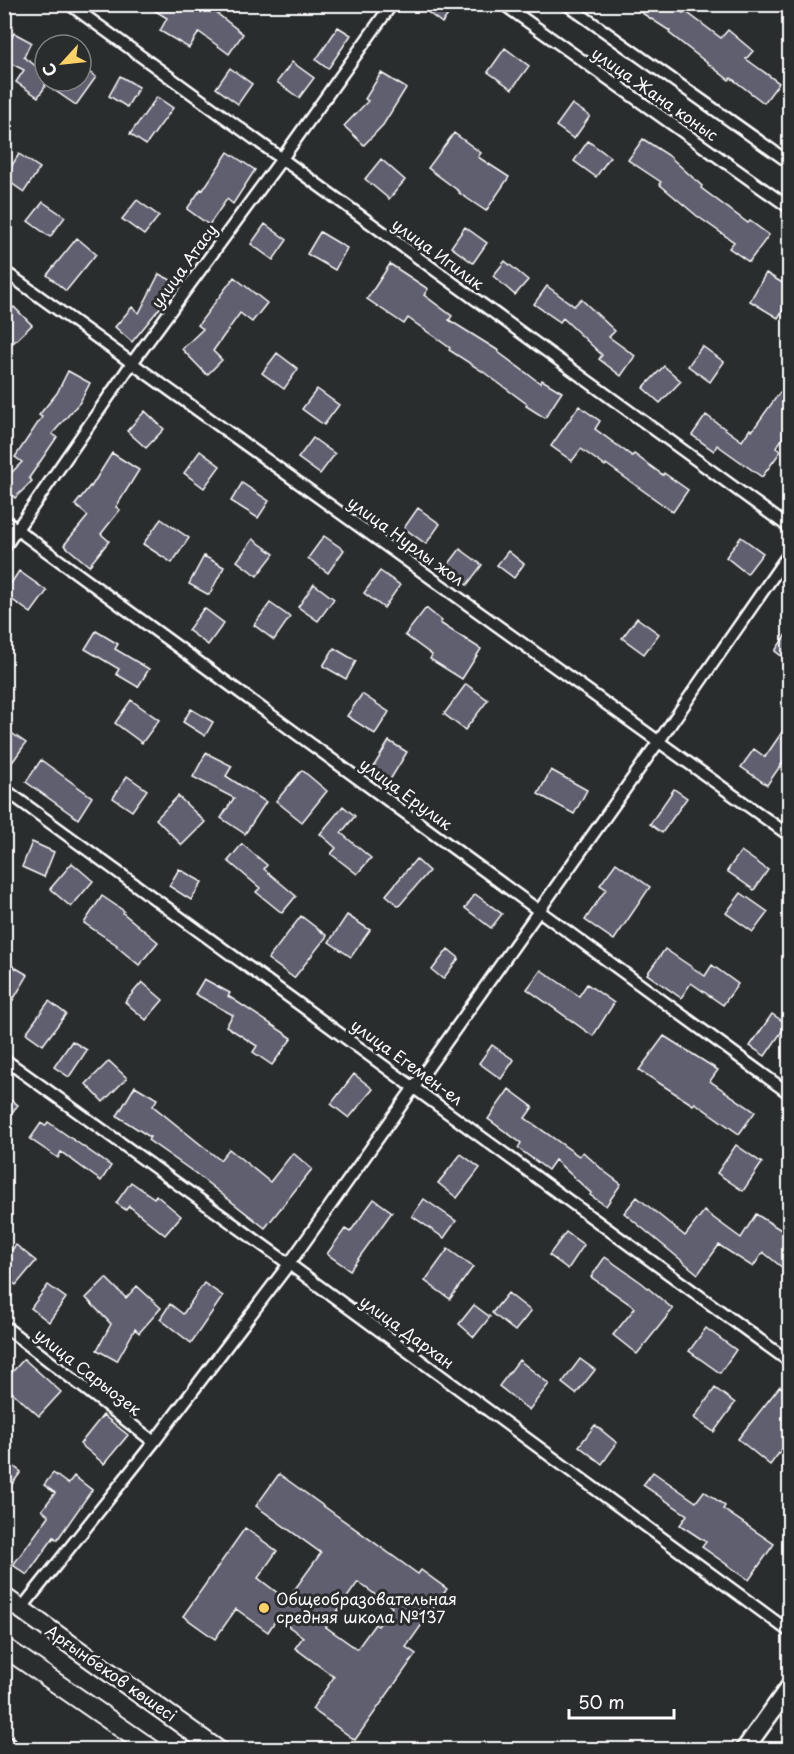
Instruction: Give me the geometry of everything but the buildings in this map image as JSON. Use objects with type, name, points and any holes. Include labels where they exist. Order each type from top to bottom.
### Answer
[{"type":"main road","name":"Арғынбеков көшесі","points":[[4,1597],[218,1749]]},
{"type":"main road","points":[[4,1647],[153,1749]]},
{"type":"street","name":"улица Игилик","points":[[69,4],[789,528]]},
{"type":"street","name":"улица Атасу","points":[[4,548],[132,363],[393,4]]},
{"type":"street","name":"улица Жана коныс","points":[[503,4],[789,208]]},
{"type":"street","name":"улица Жана коныс","points":[[566,4],[789,163]]},
{"type":"street","name":"улица Нурлы жол","points":[[4,271],[789,836]]},
{"type":"street","name":"улица Ерулик","points":[[4,520],[789,1094]]},
{"type":"street","points":[[21,1609],[154,1442],[290,1264],[416,1088],[789,552]]},
{"type":"street","name":"улица Егемен-ел","points":[[4,789],[789,1362]]},
{"type":"street","name":"улица Дархан","points":[[4,1059],[290,1264],[789,1632]]},
{"type":"street","name":"улица Сарыозек","points":[[4,1326],[154,1442]]},
{"type":"street","points":[[744,1749],[789,1686]]},
{"type":"lane","points":[[4,1737],[22,1749]]},
{"type":"place","name":"Общеобразовательная средняя школа №137","points":[[264,1608]]}]
